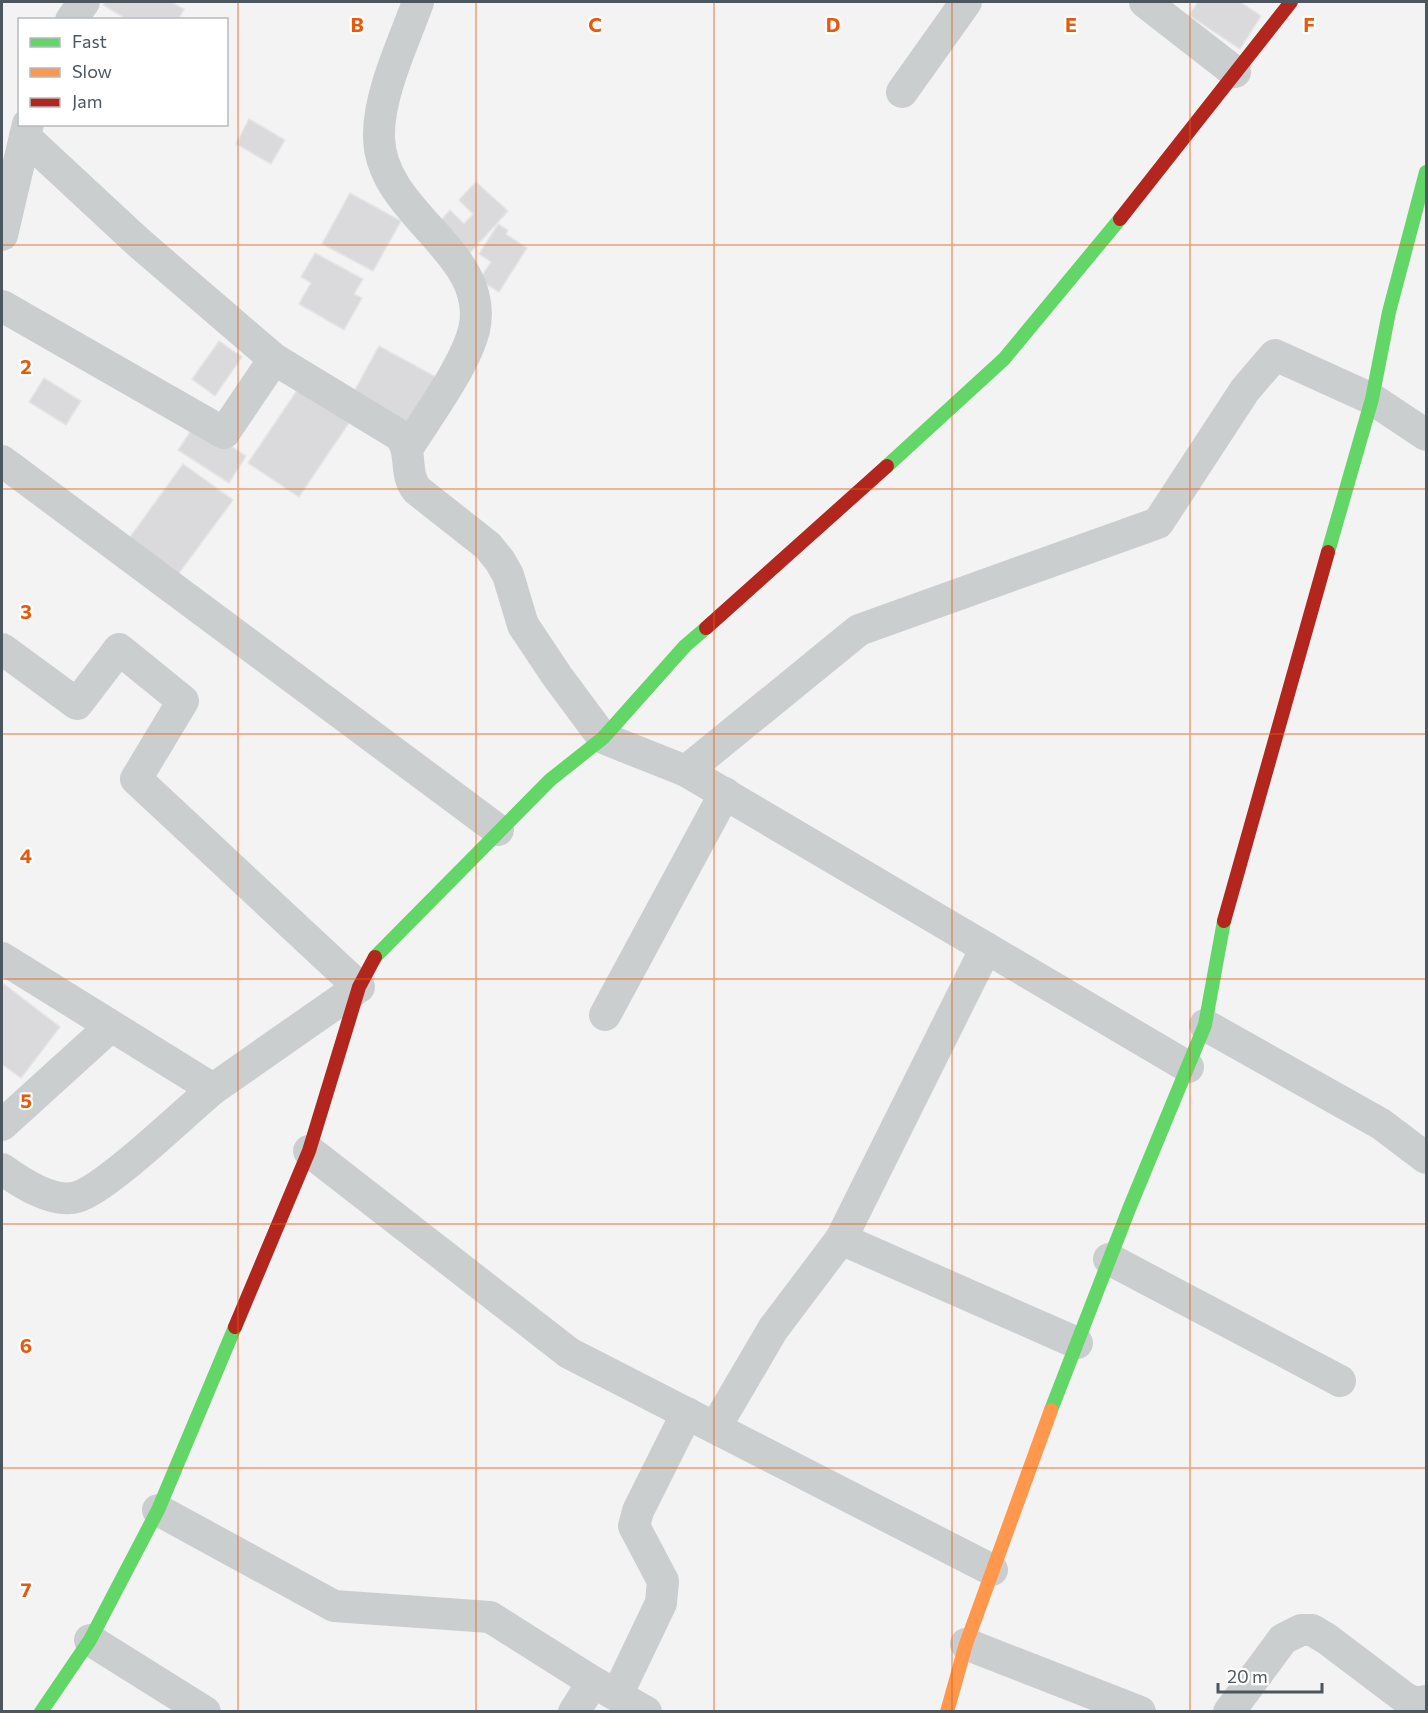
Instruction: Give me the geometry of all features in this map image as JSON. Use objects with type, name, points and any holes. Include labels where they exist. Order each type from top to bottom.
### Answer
[{"type":"street","points":[[72,18],[84,2]]},
{"type":"street","points":[[408,450],[461,360],[473,332],[476,314],[474,292],[465,272],[418,219],[392,183],[381,156],[379,138],[381,110],[418,2]]},
{"type":"street","points":[[902,92],[966,2]]},
{"type":"street","points":[[1145,2],[1235,72]]},
{"type":"street","points":[[41,1712],[90,1640],[158,1510],[309,1151],[359,987],[378,952],[550,780],[603,738],[685,646],[736,604],[1004,359],[1083,265],[1291,2]]},
{"type":"street","points":[[2,234],[27,131]]},
{"type":"street","points":[[27,131],[138,242],[274,359],[388,426],[404,441],[408,450],[410,481],[417,490],[488,546],[500,561],[508,575],[523,625],[603,738],[686,771],[1188,1067]]},
{"type":"street","points":[[947,1712],[966,1644],[1023,1482],[1109,1259],[1205,1025],[1226,910],[1372,399],[1389,312],[1426,172]]},
{"type":"street","points":[[2,306],[224,433],[274,359]]},
{"type":"street","points":[[686,771],[859,630],[1158,523],[1245,390],[1275,355],[1372,399],[1426,435]]},
{"type":"street","points":[[2,461],[498,830]]},
{"type":"street","points":[[2,649],[77,704],[119,649],[183,701],[136,779],[359,987]]},
{"type":"street","points":[[605,1015],[725,793]]},
{"type":"street","points":[[715,1428],[773,1329],[841,1239],[986,948]]},
{"type":"street","points":[[2,958],[213,1089]]},
{"type":"street","points":[[2,1169],[37,1190],[58,1197],[76,1198],[102,1184],[213,1089],[359,987]]},
{"type":"street","points":[[1205,1025],[1381,1124],[1426,1158]]},
{"type":"street","points":[[2,1125],[110,1027]]},
{"type":"street","points":[[309,1151],[569,1353],[992,1570]]},
{"type":"street","points":[[841,1239],[1077,1343]]},
{"type":"street","points":[[1109,1259],[1340,1381]]},
{"type":"street","points":[[574,1712],[605,1689],[661,1603],[663,1581],[634,1526],[638,1511],[687,1413]]},
{"type":"street","points":[[158,1510],[334,1606],[490,1617],[646,1712]]},
{"type":"street","points":[[1229,1712],[1283,1640],[1301,1630],[1312,1630],[1328,1639],[1405,1698],[1416,1703],[1426,1701]]},
{"type":"street","points":[[90,1640],[205,1712]]},
{"type":"street","points":[[966,1644],[1140,1712]]},
{"type":"building","points":[[105,2],[171,2],[184,9],[179,18],[125,18],[103,5]]},
{"type":"building","points":[[1198,2],[1240,2],[1261,16],[1240,49],[1189,15]]},
{"type":"building","points":[[249,119],[285,140],[271,164],[236,144]]},
{"type":"building","points":[[476,182],[508,211],[467,256],[435,227],[450,210],[464,224],[473,214],[459,200]]},
{"type":"building","points":[[350,193],[401,221],[373,271],[322,244]]},
{"type":"building","points":[[498,224],[508,230],[506,234],[527,248],[499,292],[479,280],[491,262],[479,254]]},
{"type":"building","points":[[315,253],[363,279],[354,294],[362,298],[344,330],[299,304],[311,283],[301,277]]},
{"type":"building","points":[[219,341],[242,357],[215,396],[192,379]]},
{"type":"building","points":[[379,346],[436,377],[407,432],[349,401]]},
{"type":"building","points":[[44,378],[81,401],[66,425],[29,402]]},
{"type":"building","points":[[300,386],[351,420],[299,497],[248,463]]},
{"type":"building","points":[[196,423],[246,456],[229,483],[178,450]]},
{"type":"building","points":[[183,464],[233,500],[174,580],[125,544]]},
{"type":"building","points":[[4,984],[60,1027],[21,1078],[2,1064],[2,987]]},
{"type":"traffic: fast","points":[[1328,552],[1372,399],[1389,312],[1426,172]]},
{"type":"traffic: fast","points":[[887,466],[1004,359],[1120,219]]},
{"type":"traffic: fast","points":[[375,957],[550,780],[603,738],[685,646],[706,628]]},
{"type":"traffic: fast","points":[[1051,1410],[1129,1209],[1205,1025],[1224,921]]},
{"type":"traffic: fast","points":[[41,1712],[90,1640],[158,1510],[235,1327]]},
{"type":"traffic: slow","points":[[947,1712],[966,1644],[1051,1410]]},
{"type":"traffic: jam","points":[[1120,219],[1291,2]]},
{"type":"traffic: jam","points":[[706,628],[887,466]]},
{"type":"traffic: jam","points":[[1224,921],[1328,552]]},
{"type":"traffic: jam","points":[[235,1327],[309,1151],[359,987],[375,957]]}]
